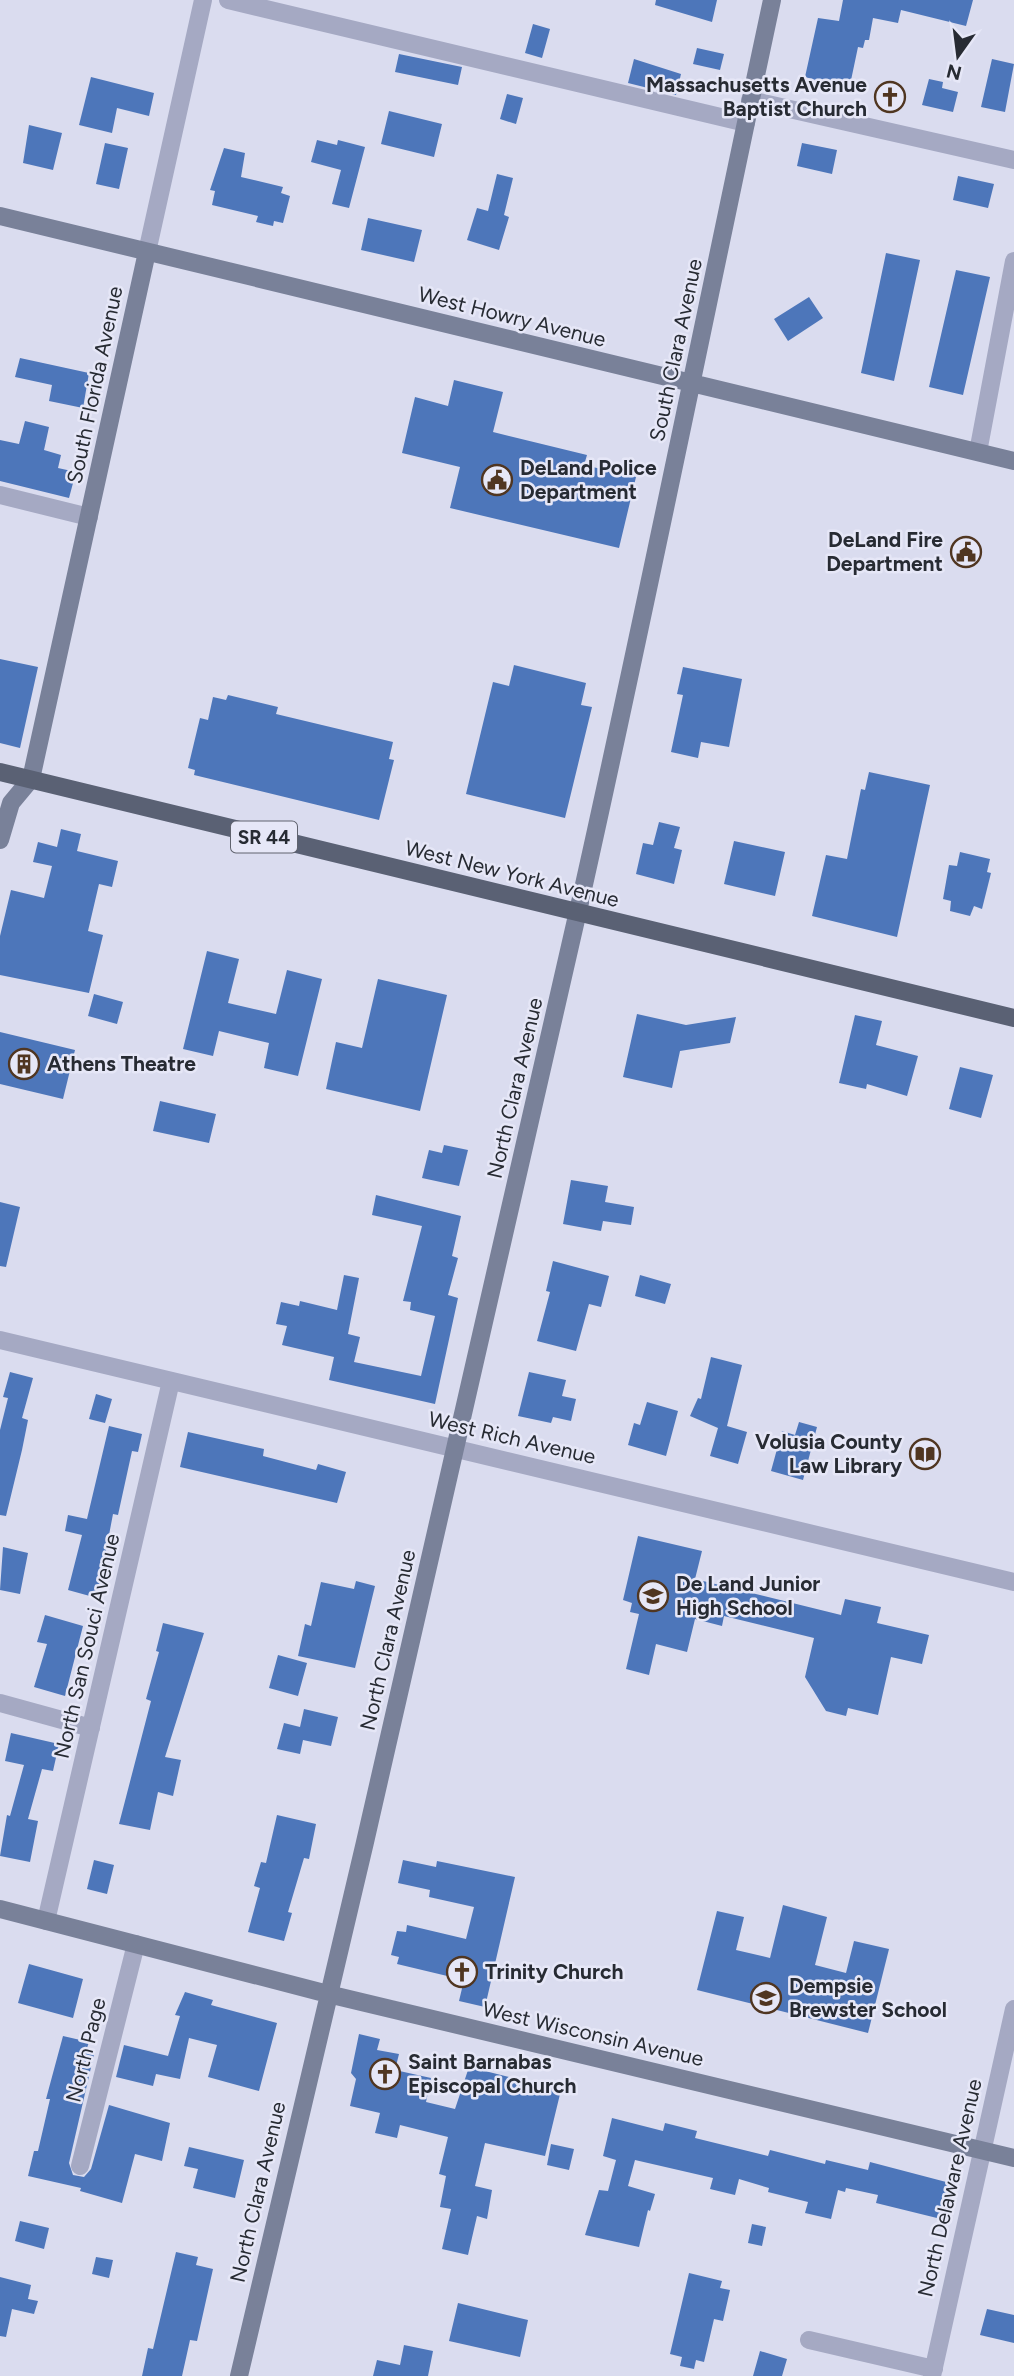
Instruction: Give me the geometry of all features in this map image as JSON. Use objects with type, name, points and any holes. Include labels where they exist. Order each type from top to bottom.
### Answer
[{"type":"main road","name":"West New York Avenue","points":[[0,772],[1014,1018]]},
{"type":"street","name":"South Florida Avenue","points":[[31,779],[203,0]]},
{"type":"street","points":[[228,0],[746,123]]},
{"type":"street","name":"South Clara Avenue","points":[[578,914],[693,384],[772,0]]},
{"type":"street","points":[[750,100],[1014,160]]},
{"type":"street","name":"West Howry Avenue","points":[[0,216],[1014,461]]},
{"type":"street","points":[[978,452],[1014,261]]},
{"type":"street","points":[[0,495],[89,517]]},
{"type":"street","points":[[0,840],[11,803],[31,779]]},
{"type":"street","name":"North Clara Avenue","points":[[239,2376],[457,1448],[578,914]]},
{"type":"street","name":"West Rich Avenue","points":[[0,1340],[1014,1582]]},
{"type":"street","name":"North San Souci Avenue","points":[[46,1921],[171,1381]]},
{"type":"street","points":[[0,1703],[91,1728]]},
{"type":"street","name":"West Wisconsin Avenue","points":[[0,1909],[328,1994],[1014,2158]]},
{"type":"street","name":"North Page","points":[[80,2166],[136,1944]]},
{"type":"street","name":"North Delaware Avenue","points":[[933,2372],[1014,2009]]},
{"type":"street","points":[[809,2340],[933,2372]]},
{"type":"building","points":[[656,0],[717,0],[712,22],[655,5]]},
{"type":"building","points":[[843,0],[973,0],[966,26],[901,10],[898,23],[873,18],[869,40],[865,40],[863,48],[858,47],[850,85],[842,83],[841,87],[805,77],[818,18],[839,21]]},
{"type":"building","points":[[533,24],[550,29],[542,58],[525,53]]},
{"type":"building","points":[[697,48],[724,54],[720,70],[693,64]]},
{"type":"building","points":[[399,54],[462,67],[458,85],[395,72]]},
{"type":"building","points":[[634,59],[681,74],[676,95],[628,83]]},
{"type":"building","points":[[992,59],[1014,64],[1005,112],[981,107]]},
{"type":"building","points":[[91,77],[154,93],[149,116],[117,108],[112,133],[79,125]]},
{"type":"building","points":[[929,79],[943,82],[942,88],[958,92],[953,112],[922,105]]},
{"type":"building","points":[[507,94],[523,98],[516,124],[500,119]]},
{"type":"building","points":[[389,111],[442,124],[434,157],[381,144]]},
{"type":"building","points":[[29,125],[62,133],[53,170],[23,163]]},
{"type":"building","points":[[317,140],[337,145],[338,140],[365,147],[349,208],[332,204],[341,170],[311,162]]},
{"type":"building","points":[[105,143],[128,148],[119,189],[96,184]]},
{"type":"building","points":[[802,143],[837,150],[832,174],[797,166]]},
{"type":"building","points":[[224,148],[245,153],[241,177],[283,187],[281,193],[290,196],[283,223],[274,221],[273,226],[256,222],[258,216],[212,205],[215,191],[210,190]]},
{"type":"building","points":[[497,174],[513,178],[504,215],[509,217],[499,250],[467,240],[477,208],[488,211]]},
{"type":"building","points":[[958,176],[994,184],[988,208],[953,200]]},
{"type":"building","points":[[368,218],[422,230],[414,262],[361,250]]},
{"type":"building","points":[[886,253],[920,260],[894,381],[861,373]]},
{"type":"building","points":[[956,270],[990,277],[963,395],[929,387]]},
{"type":"building","points":[[809,297],[823,318],[788,341],[774,319]]},
{"type":"building","points":[[20,358],[89,373],[83,408],[49,401],[52,385],[15,377]]},
{"type":"building","points":[[454,380],[503,392],[493,432],[587,455],[584,465],[636,477],[619,548],[450,508],[460,467],[402,453],[415,397],[448,406]]},
{"type":"building","points":[[25,421],[49,427],[44,450],[61,455],[58,468],[76,472],[69,498],[0,481],[0,440],[19,444]]},
{"type":"building","points":[[0,659],[38,667],[20,748],[0,743]]},
{"type":"building","points":[[514,665],[586,683],[581,705],[592,707],[565,818],[466,794],[493,682],[509,686]]},
{"type":"building","points":[[683,667],[742,679],[729,747],[701,742],[698,758],[671,752],[683,695],[677,694]]},
{"type":"building","points":[[228,695],[278,707],[276,714],[393,742],[389,759],[394,760],[379,820],[194,775],[195,770],[188,768],[200,718],[208,720],[213,697],[226,700]]},
{"type":"building","points":[[869,772],[930,785],[897,937],[812,916],[826,855],[847,859],[861,789],[865,790]]},
{"type":"building","points":[[659,822],[680,827],[674,848],[682,850],[674,884],[636,874],[643,843],[653,845]]},
{"type":"building","points":[[61,829],[81,834],[77,851],[118,861],[112,887],[99,884],[88,931],[103,935],[89,993],[0,975],[0,936],[11,890],[44,898],[52,866],[33,862],[38,842],[57,847]]},
{"type":"building","points":[[734,841],[785,852],[775,896],[724,884]]},
{"type":"building","points":[[960,852],[990,859],[987,872],[991,873],[982,909],[974,906],[970,916],[950,911],[951,901],[943,899],[949,865],[957,866]]},
{"type":"building","points":[[207,951],[239,959],[228,1003],[276,1014],[287,970],[322,979],[298,1076],[264,1068],[269,1043],[219,1031],[213,1056],[183,1049]]},
{"type":"building","points":[[378,979],[447,995],[420,1111],[326,1089],[336,1042],[362,1048]]},
{"type":"building","points":[[94,994],[123,1002],[117,1024],[88,1016]]},
{"type":"building","points":[[637,1014],[686,1025],[736,1017],[730,1043],[680,1051],[672,1088],[623,1077]]},
{"type":"building","points":[[855,1015],[882,1021],[876,1045],[918,1056],[907,1096],[867,1084],[866,1089],[839,1083]]},
{"type":"building","name":"Athens Theatre","points":[[0,1032],[75,1050],[63,1099],[0,1084]]},
{"type":"building","points":[[960,1067],[993,1075],[981,1118],[949,1109]]},
{"type":"building","points":[[160,1101],[216,1114],[209,1143],[153,1131]]},
{"type":"building","points":[[444,1145],[468,1150],[459,1186],[422,1178],[429,1150],[442,1153]]},
{"type":"building","points":[[571,1180],[608,1186],[605,1202],[634,1207],[631,1225],[603,1221],[601,1231],[563,1224]]},
{"type":"building","points":[[376,1195],[461,1216],[452,1256],[458,1258],[448,1295],[458,1298],[435,1404],[329,1380],[334,1357],[282,1345],[287,1326],[276,1324],[281,1302],[299,1306],[300,1301],[337,1310],[344,1275],[359,1278],[348,1334],[360,1337],[354,1362],[421,1376],[435,1316],[410,1310],[411,1302],[403,1301],[422,1226],[372,1215]]},
{"type":"building","points":[[0,1202],[20,1207],[6,1267],[0,1266]]},
{"type":"building","points":[[553,1261],[609,1276],[601,1307],[589,1304],[576,1351],[537,1341],[550,1292],[546,1291]]},
{"type":"building","points":[[640,1275],[671,1284],[665,1304],[635,1296]]},
{"type":"building","points":[[711,1357],[742,1365],[727,1426],[747,1432],[738,1464],[710,1456],[718,1428],[690,1416],[698,1398],[701,1399]]},
{"type":"building","points":[[10,1372],[33,1378],[22,1418],[28,1420],[6,1516],[0,1515],[0,1430],[8,1398],[3,1397]]},
{"type":"building","points":[[529,1372],[566,1380],[562,1396],[576,1399],[571,1421],[553,1417],[551,1423],[518,1416]]},
{"type":"building","points":[[96,1394],[112,1399],[105,1423],[89,1419]]},
{"type":"building","points":[[647,1402],[678,1411],[666,1456],[628,1445],[634,1423],[640,1425]]},
{"type":"building","points":[[799,1422],[817,1427],[803,1480],[771,1471],[782,1431],[795,1435]]},
{"type":"building","points":[[109,1426],[142,1434],[138,1452],[132,1451],[118,1515],[113,1514],[97,1598],[68,1590],[82,1535],[65,1531],[68,1515],[87,1519]]},
{"type":"building","points":[[188,1432],[264,1449],[263,1456],[316,1470],[318,1464],[346,1472],[337,1503],[180,1467]]},
{"type":"building","points":[[638,1536],[702,1551],[695,1579],[841,1615],[845,1599],[881,1607],[877,1623],[929,1635],[922,1664],[891,1657],[878,1715],[848,1708],[846,1716],[826,1711],[805,1677],[814,1638],[724,1616],[722,1626],[695,1619],[687,1652],[656,1644],[649,1675],[626,1669],[639,1614],[630,1612],[632,1603],[623,1600]]},
{"type":"building","points":[[3,1547],[28,1553],[20,1594],[0,1590]]},
{"type":"building","points":[[356,1581],[375,1586],[355,1668],[298,1656],[305,1624],[311,1626],[321,1582],[354,1589]]},
{"type":"building","points":[[45,1615],[83,1626],[65,1696],[34,1687],[47,1644],[37,1642]]},
{"type":"building","points":[[163,1623],[204,1633],[165,1757],[181,1760],[173,1796],[158,1792],[150,1830],[119,1824],[151,1701],[146,1699],[159,1652],[156,1651]]},
{"type":"building","points":[[278,1655],[307,1663],[298,1696],[269,1688]]},
{"type":"building","points":[[304,1709],[338,1717],[331,1746],[303,1740],[300,1754],[277,1749],[284,1723],[300,1727]]},
{"type":"building","points":[[11,1733],[59,1744],[53,1771],[42,1769],[28,1819],[38,1821],[30,1862],[0,1856],[7,1815],[10,1816],[24,1765],[5,1761]]},
{"type":"building","points":[[277,1815],[316,1824],[309,1859],[304,1858],[288,1912],[292,1913],[284,1941],[248,1932],[260,1888],[254,1886],[261,1862],[266,1863]]},
{"type":"building","points":[[94,1860],[114,1865],[107,1894],[87,1889]]},
{"type":"building","points":[[403,1860],[436,1867],[437,1861],[515,1877],[485,2007],[459,2001],[464,1980],[397,1964],[399,1957],[391,1955],[397,1931],[406,1932],[407,1925],[466,1939],[474,1907],[429,1897],[430,1890],[398,1883]]},
{"type":"building","points":[[783,1905],[827,1917],[815,1965],[846,1973],[854,1941],[889,1949],[868,2033],[697,1990],[717,1911],[744,1917],[736,1950],[770,1958]]},
{"type":"building","points":[[29,1964],[83,1979],[73,2018],[18,2003]]},
{"type":"building","points":[[185,1992],[213,2000],[211,2005],[277,2023],[259,2091],[208,2077],[217,2045],[189,2038],[180,2079],[156,2074],[153,2086],[116,2077],[124,2045],[168,2056],[180,2016],[175,2015]]},
{"type":"building","points":[[359,2034],[380,2039],[377,2050],[399,2054],[395,2070],[431,2078],[426,2102],[455,2109],[469,2067],[561,2090],[545,2156],[485,2143],[475,2186],[492,2190],[487,2219],[477,2216],[468,2255],[442,2249],[451,2209],[440,2207],[446,2176],[439,2174],[448,2137],[400,2125],[397,2138],[375,2133],[380,2113],[350,2106],[356,2079],[351,2073]]},
{"type":"building","points":[[63,2036],[89,2042],[87,2048],[95,2050],[69,2163],[73,2175],[84,2177],[91,2169],[109,2105],[170,2123],[162,2161],[135,2154],[122,2203],[80,2191],[81,2188],[28,2176],[34,2151],[38,2151],[50,2099],[46,2099]]},
{"type":"building","points":[[612,2118],[663,2131],[665,2123],[697,2131],[695,2138],[768,2156],[770,2150],[825,2164],[826,2160],[868,2170],[870,2162],[950,2183],[941,2219],[876,2203],[878,2195],[846,2188],[845,2192],[838,2190],[831,2219],[805,2213],[808,2202],[768,2192],[769,2188],[739,2179],[735,2195],[710,2189],[713,2178],[635,2160],[628,2186],[655,2194],[639,2247],[585,2235],[599,2190],[608,2191],[616,2160],[603,2156]]},
{"type":"building","points":[[551,2144],[574,2149],[569,2170],[547,2165]]},
{"type":"building","points":[[189,2147],[244,2160],[235,2198],[193,2188],[198,2169],[184,2166]]},
{"type":"building","points":[[20,2221],[49,2228],[44,2249],[15,2241]]},
{"type":"building","points":[[752,2224],[766,2227],[762,2246],[748,2243]]},
{"type":"building","points":[[176,2252],[198,2257],[196,2265],[213,2269],[197,2341],[190,2340],[182,2376],[142,2376],[148,2348],[153,2349]]},
{"type":"building","points":[[96,2257],[113,2260],[109,2278],[92,2274]]},
{"type":"building","points":[[689,2273],[722,2281],[720,2288],[730,2290],[723,2321],[714,2319],[704,2362],[696,2360],[694,2369],[680,2366],[682,2357],[670,2354]]},
{"type":"building","points":[[0,2277],[31,2285],[28,2299],[38,2301],[34,2314],[12,2309],[6,2337],[0,2336]]},
{"type":"building","points":[[458,2303],[528,2320],[520,2357],[449,2341]]},
{"type":"building","points":[[987,2309],[1014,2315],[1014,2343],[980,2335]]},
{"type":"building","points":[[404,2345],[433,2351],[428,2376],[373,2376],[377,2360],[400,2365]]},
{"type":"building","points":[[760,2351],[787,2359],[782,2376],[753,2376]]},
{"type":"place","name":"Massachusetts Avenue Baptist Church","points":[[890,97]]},
{"type":"place","name":"DeLand Police Department","points":[[497,480]]},
{"type":"place","name":"DeLand Fire Department","points":[[966,552]]},
{"type":"place","name":"Athens Theatre","points":[[24,1064]]},
{"type":"place","name":"Volusia County Law Library","points":[[925,1454]]},
{"type":"place","name":"De Land Junior High School","points":[[653,1596]]},
{"type":"place","name":"Trinity Church","points":[[462,1972]]},
{"type":"place","name":"Dempsie Brewster School","points":[[766,1998]]},
{"type":"place","name":"Saint Barnabas Episcopal Church","points":[[385,2074]]}]
